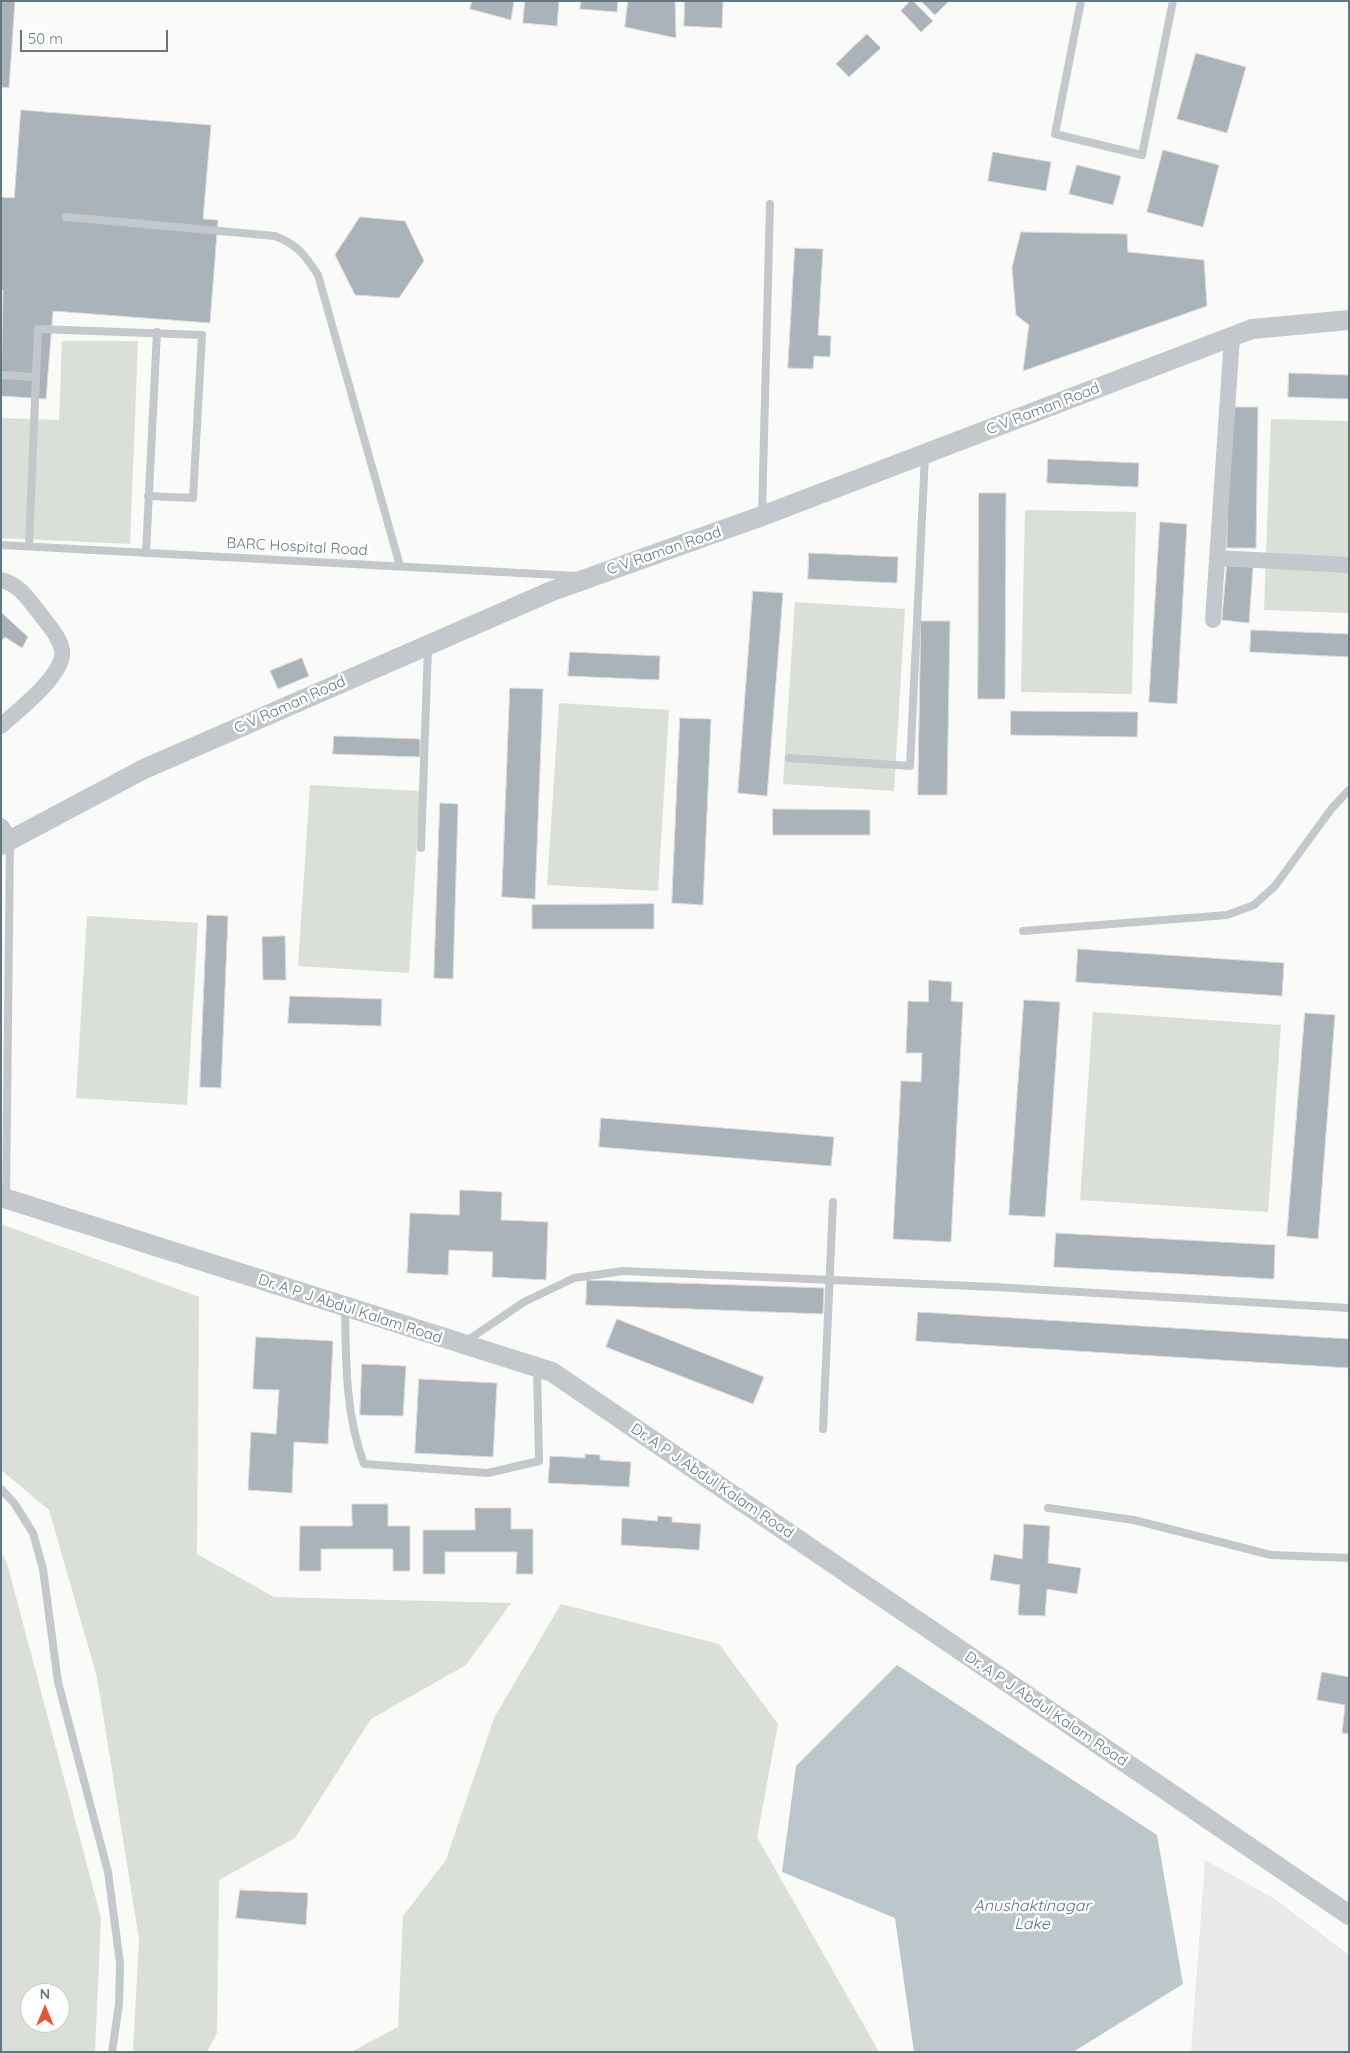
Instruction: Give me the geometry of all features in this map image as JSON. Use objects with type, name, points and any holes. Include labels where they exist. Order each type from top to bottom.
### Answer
[{"type":"street","name":"C V Raman Road","points":[[4,837],[144,768],[591,576],[762,516],[1252,329],[1349,320]]},
{"type":"street","points":[[1212,620],[1232,337]]},
{"type":"street","points":[[1216,558],[1349,565]]},
{"type":"street","points":[[1,580],[18,586],[56,634],[62,651],[62,662],[56,673],[1,726]]},
{"type":"street","name":"Dr. A P J Abdul Kalam Road","points":[[4,1198],[552,1372],[1349,1915]]},
{"type":"lane","points":[[1081,1],[1054,134],[1142,155],[1173,1]]},
{"type":"lane","points":[[762,516],[770,204]]},
{"type":"lane","points":[[66,217],[275,236],[290,242],[303,253],[318,275],[400,566]]},
{"type":"lane","points":[[29,546],[38,329],[202,335],[193,498],[148,496]]},
{"type":"lane","points":[[146,553],[157,332]]},
{"type":"lane","points":[[1,375],[35,377]]},
{"type":"lane","points":[[789,758],[910,766],[925,454]]},
{"type":"lane","name":"BARC Hospital Road","points":[[1,545],[591,576]]},
{"type":"lane","points":[[421,848],[428,645]]},
{"type":"lane","points":[[1023,931],[1227,915],[1254,905],[1275,886],[1332,808],[1349,790]]},
{"type":"lane","points":[[4,837],[4,1198]]},
{"type":"lane","points":[[823,1428],[833,1202]]},
{"type":"lane","points":[[461,1344],[524,1302],[574,1278],[623,1271],[995,1287],[1349,1308]]},
{"type":"lane","points":[[345,1307],[347,1385],[354,1437],[364,1464],[488,1473],[539,1461],[536,1367]]},
{"type":"lane","points":[[1,1489],[14,1503],[33,1533],[43,1569],[58,1682],[108,1872],[120,1963],[119,2004],[112,2052]]},
{"type":"lane","points":[[1048,1508],[1134,1520],[1271,1555],[1349,1558]]},
{"type":"shaded area","points":[[62,341],[138,341],[130,544],[1,538],[1,418],[59,420]]},
{"type":"shaded area","points":[[1271,419],[1349,421],[1349,613],[1264,610]]},
{"type":"shaded area","points":[[1025,510],[1136,512],[1132,694],[1021,692]]},
{"type":"shaded area","points":[[795,602],[905,609],[894,791],[783,784]]},
{"type":"shaded area","points":[[559,703],[669,710],[658,891],[547,885]]},
{"type":"shaded area","points":[[310,785],[420,791],[409,973],[298,966]]},
{"type":"shaded area","points":[[87,916],[198,923],[187,1105],[76,1098]]},
{"type":"shaded area","points":[[1093,1012],[1281,1025],[1268,1212],[1080,1200]]},
{"type":"shaded area","points":[[1,1224],[199,1297],[197,1554],[274,1597],[511,1603],[466,1665],[371,1719],[295,1838],[219,1880],[217,2033],[207,2052],[133,2052],[139,1939],[97,1677],[49,1510],[1,1470]]},
{"type":"shaded area","points":[[1,1552],[7,1563],[101,1918],[95,2052],[1,2052]]},
{"type":"shaded area","points":[[561,1604],[719,1644],[778,1724],[757,1837],[879,2052],[351,2052],[398,2027],[403,1916],[446,1860],[494,1718]]},
{"type":"shaded area","points":[[1205,1860],[1275,1899],[1349,1955],[1349,2052],[1191,2052]]},
{"type":"water","name":"Anushaktinagar Lake","points":[[897,1665],[1157,1835],[1183,1984],[1073,2052],[914,2052],[895,1918],[782,1872],[796,1766]]},
{"type":"building","points":[[1,1],[15,1],[9,88],[1,87]]},
{"type":"building","points":[[472,1],[514,1],[511,20],[470,9]]},
{"type":"building","points":[[525,1],[559,1],[557,26],[523,23]]},
{"type":"building","points":[[581,1],[618,1],[617,12],[580,9]]},
{"type":"building","points":[[628,1],[675,1],[676,38],[625,27]]},
{"type":"building","points":[[685,1],[723,1],[722,28],[684,26]]},
{"type":"building","points":[[910,1],[913,1],[933,21],[921,32],[901,11]]},
{"type":"building","points":[[921,1],[949,1],[935,15]]},
{"type":"building","points":[[867,34],[881,48],[849,77],[836,64]]},
{"type":"building","points":[[1196,53],[1246,67],[1227,133],[1177,119]]},
{"type":"building","points":[[21,110],[211,125],[203,219],[218,220],[210,323],[53,311],[46,399],[1,396],[3,290],[1,290],[1,197],[14,198]]},
{"type":"building","points":[[1163,150],[1219,165],[1203,227],[1147,212]]},
{"type":"building","points":[[993,152],[1051,162],[1046,191],[988,181]]},
{"type":"building","points":[[1077,165],[1121,176],[1113,205],[1069,194]]},
{"type":"building","points":[[360,217],[405,221],[424,261],[399,298],[355,295],[335,255]]},
{"type":"building","points":[[1021,232],[1127,234],[1128,252],[1204,260],[1207,306],[1023,371],[1029,325],[1016,315],[1012,268]]},
{"type":"building","points":[[795,248],[823,249],[818,335],[831,336],[830,357],[814,356],[813,369],[788,368]]},
{"type":"building","points":[[1289,373],[1349,375],[1349,399],[1288,397]]},
{"type":"building","points":[[1229,407],[1258,407],[1256,548],[1227,548]]},
{"type":"building","points":[[1048,459],[1139,463],[1138,487],[1047,483]]},
{"type":"building","points":[[979,493],[1006,493],[1005,699],[978,699]]},
{"type":"building","points":[[1160,522],[1187,524],[1177,704],[1149,702]]},
{"type":"building","points":[[809,553],[898,557],[897,583],[808,579]]},
{"type":"building","points":[[1227,564],[1253,567],[1249,623],[1222,620]]},
{"type":"building","points":[[753,591],[783,593],[767,796],[738,793]]},
{"type":"building","points":[[1,612],[28,637],[22,648],[5,637],[1,641]]},
{"type":"building","points":[[921,621],[950,621],[947,795],[918,795]]},
{"type":"building","points":[[1251,630],[1349,634],[1349,657],[1250,652]]},
{"type":"building","points":[[570,652],[660,656],[659,680],[568,676]]},
{"type":"building","points":[[302,658],[309,676],[278,689],[270,671]]},
{"type":"building","points":[[510,688],[543,689],[535,899],[502,897]]},
{"type":"building","points":[[1011,711],[1138,712],[1137,737],[1011,735]]},
{"type":"building","points":[[680,718],[711,719],[703,905],[672,903]]},
{"type":"building","points":[[334,736],[420,739],[420,757],[333,754]]},
{"type":"building","points":[[440,803],[458,804],[453,979],[434,978]]},
{"type":"building","points":[[773,809],[870,810],[870,835],[773,835]]},
{"type":"building","points":[[654,904],[654,929],[532,929],[532,905]]},
{"type":"building","points":[[207,915],[228,916],[221,1088],[200,1087]]},
{"type":"building","points":[[285,936],[286,980],[263,980],[262,937]]},
{"type":"building","points":[[1078,949],[1284,963],[1282,996],[1076,982]]},
{"type":"building","points":[[929,980],[952,982],[951,1001],[963,1002],[951,1242],[893,1239],[901,1081],[921,1082],[922,1053],[906,1053],[908,1001],[928,1002]]},
{"type":"building","points":[[290,996],[382,999],[381,1026],[288,1023]]},
{"type":"building","points":[[1024,1000],[1060,1002],[1045,1217],[1009,1215]]},
{"type":"building","points":[[1305,1013],[1335,1015],[1318,1239],[1287,1236]]},
{"type":"building","points":[[601,1118],[834,1137],[831,1166],[599,1147]]},
{"type":"building","points":[[460,1190],[502,1192],[501,1220],[548,1222],[546,1280],[492,1277],[493,1252],[449,1250],[448,1275],[407,1273],[410,1213],[459,1215]]},
{"type":"building","points":[[1056,1233],[1275,1245],[1274,1279],[1054,1267]]},
{"type":"building","points":[[587,1280],[824,1288],[823,1314],[586,1305]]},
{"type":"building","points":[[918,1312],[1349,1339],[1349,1368],[916,1341]]},
{"type":"building","points":[[617,1319],[764,1377],[753,1404],[606,1347]]},
{"type":"building","points":[[256,1337],[333,1341],[328,1444],[294,1442],[292,1493],[248,1490],[251,1432],[276,1434],[279,1390],[253,1389]]},
{"type":"building","points":[[362,1364],[406,1366],[403,1416],[360,1415]]},
{"type":"building","points":[[419,1379],[497,1383],[493,1457],[415,1453]]},
{"type":"building","points":[[585,1454],[600,1455],[600,1460],[631,1462],[629,1487],[548,1483],[550,1456],[585,1458]]},
{"type":"building","points":[[352,1504],[388,1504],[388,1526],[410,1526],[410,1571],[393,1571],[393,1549],[321,1549],[321,1571],[299,1571],[300,1526],[352,1526]]},
{"type":"building","points":[[475,1508],[511,1508],[511,1529],[533,1529],[533,1574],[516,1574],[517,1552],[445,1552],[445,1574],[423,1574],[423,1530],[475,1530]]},
{"type":"building","points":[[658,1516],[672,1517],[672,1522],[701,1524],[699,1550],[621,1545],[622,1518],[657,1521]]},
{"type":"building","points":[[1024,1524],[1050,1526],[1048,1563],[1081,1568],[1077,1594],[1047,1589],[1045,1616],[1018,1615],[1020,1585],[990,1580],[994,1554],[1022,1559]]},
{"type":"building","points":[[1322,1672],[1349,1677],[1349,1734],[1342,1733],[1345,1705],[1317,1700]]},
{"type":"building","points":[[240,1890],[308,1893],[306,1925],[236,1918]]}]
